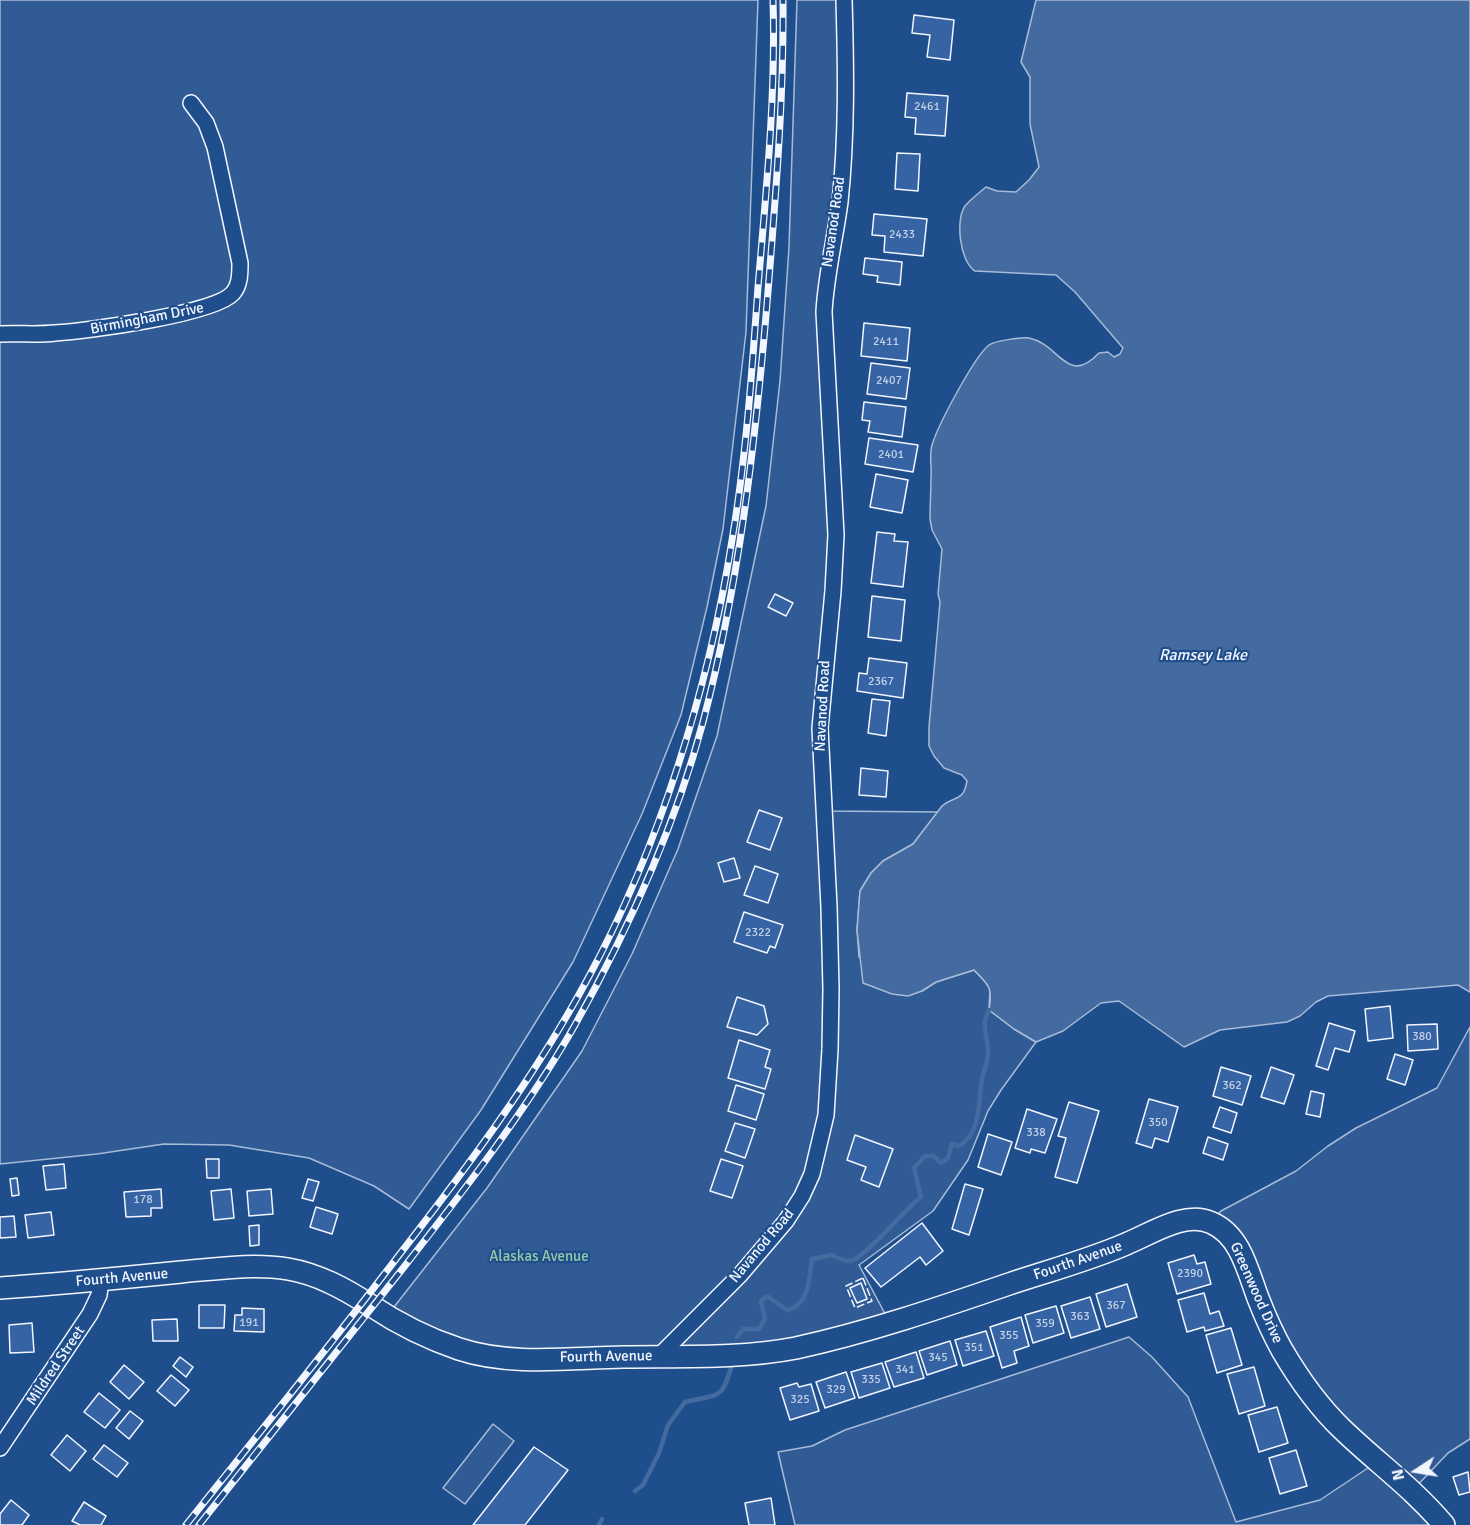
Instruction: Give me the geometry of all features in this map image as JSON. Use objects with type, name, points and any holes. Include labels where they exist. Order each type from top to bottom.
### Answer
[{"type":"street","name":"Navanod Road","points":[[659,1356],[740,1275],[786,1221],[812,1174],[825,1115],[830,1049],[831,989],[820,728],[836,535],[824,312],[825,283],[839,204],[844,142],[846,62],[844,0]]},
{"type":"street","name":"Birmingham Drive","points":[[0,334],[53,334],[105,327],[213,306],[232,294],[240,275],[240,263],[215,147],[206,123],[191,103]]},
{"type":"street","name":"Fourth Avenue","points":[[0,1288],[205,1270],[283,1268],[299,1271],[332,1283],[426,1336],[458,1349],[483,1355],[533,1358],[752,1354],[794,1348],[908,1318],[1122,1246],[1173,1224],[1193,1220],[1211,1222]]},
{"type":"street","name":"Greenwood Drive","points":[[1211,1222],[1231,1237],[1239,1250],[1268,1322],[1295,1373],[1311,1395],[1340,1427],[1412,1491],[1444,1525]]},
{"type":"street","name":"Mildred Street","points":[[0,1448],[90,1314],[99,1295],[101,1280]]},
{"type":"shaded area","points":[[0,0],[758,0],[746,332],[723,529],[681,715],[642,814],[573,962],[481,1110],[409,1209],[374,1186],[309,1158],[229,1145],[164,1144],[97,1154],[0,1164]]},
{"type":"shaded area","points":[[797,0],[845,0],[847,62],[826,283],[833,453],[825,811],[938,812],[913,844],[883,861],[871,873],[860,891],[857,930],[859,957],[922,991],[936,982],[974,970],[990,986],[989,1010],[1036,1042],[988,1111],[968,1160],[933,1211],[859,1265],[891,1325],[794,1349],[503,1358],[387,1316],[487,1188],[582,1051],[632,954],[678,849],[717,736],[766,506],[780,381],[789,247]]},
{"type":"shaded area","points":[[1470,1027],[1470,1439],[1448,1453],[1411,1492],[1443,1525],[795,1525],[778,1452],[812,1446],[845,1430],[1129,1337],[1152,1357],[1188,1397],[1236,1522],[1320,1500],[1377,1462],[1310,1396],[1245,1265],[1211,1223],[1221,1211],[1296,1171],[1356,1128],[1437,1088]]},
{"type":"shaded area","points":[[493,1424],[514,1441],[465,1504],[443,1488]]},
{"type":"water","name":"Ramsey Lake","points":[[1036,0],[1470,0],[1470,992],[1458,985],[1328,996],[1316,1002],[1300,1016],[1287,1022],[1220,1030],[1184,1047],[1119,1001],[1101,1003],[1063,1031],[1036,1042],[989,1010],[989,987],[974,970],[936,982],[908,996],[892,994],[863,983],[857,930],[860,891],[871,873],[883,861],[913,844],[942,806],[961,796],[967,781],[962,775],[944,768],[929,746],[942,549],[932,530],[930,519],[931,453],[936,435],[966,377],[989,345],[1029,338],[1040,342],[1071,365],[1079,366],[1099,353],[1108,352],[1114,357],[1120,354],[1123,348],[1075,292],[1056,275],[975,271],[966,259],[963,250],[960,221],[967,203],[986,187],[997,191],[1016,192],[1039,167],[1030,124],[1030,77],[1021,62]]},
{"type":"building","points":[[914,15],[954,20],[950,60],[927,57],[930,35],[912,33]]},
{"type":"building","points":[[907,93],[948,96],[945,136],[915,134],[916,118],[905,117]]},
{"type":"building","points":[[897,153],[920,154],[918,191],[895,189]]},
{"type":"building","points":[[874,214],[927,219],[923,256],[884,252],[885,236],[872,235]]},
{"type":"building","points":[[865,258],[902,262],[900,285],[877,282],[878,276],[863,274]]},
{"type":"building","points":[[864,323],[910,328],[907,361],[861,356]]},
{"type":"building","points":[[871,363],[910,368],[906,399],[867,394]]},
{"type":"building","points":[[864,402],[906,407],[902,437],[868,432],[870,421],[862,420]]},
{"type":"building","points":[[869,438],[918,445],[913,472],[865,464]]},
{"type":"building","points":[[876,474],[908,480],[902,513],[870,507]]},
{"type":"building","points":[[877,532],[895,534],[894,541],[908,542],[903,587],[871,583]]},
{"type":"building","points":[[775,594],[793,603],[786,616],[768,607]]},
{"type":"building","points":[[872,596],[905,600],[901,641],[868,637]]},
{"type":"building","points":[[869,658],[907,663],[903,698],[857,691],[859,673],[867,674]]},
{"type":"building","points":[[872,699],[890,701],[886,736],[868,733]]},
{"type":"building","points":[[861,768],[888,771],[886,797],[859,795]]},
{"type":"building","points":[[759,810],[782,818],[770,850],[747,842]]},
{"type":"building","points":[[734,858],[740,878],[724,882],[718,863]]},
{"type":"building","points":[[755,866],[778,874],[768,903],[744,895]]},
{"type":"building","points":[[744,912],[783,925],[775,948],[770,946],[767,953],[734,942]]},
{"type":"building","points":[[737,997],[764,1006],[768,1024],[757,1035],[727,1027]]},
{"type":"building","points":[[1390,1006],[1393,1038],[1368,1041],[1365,1009]]},
{"type":"building","points":[[1329,1023],[1355,1031],[1349,1052],[1335,1048],[1328,1070],[1316,1066]]},
{"type":"building","points":[[1437,1024],[1438,1049],[1408,1051],[1407,1025]]},
{"type":"building","points":[[739,1040],[770,1050],[765,1067],[771,1069],[765,1089],[728,1078]]},
{"type":"building","points":[[1395,1054],[1413,1060],[1405,1085],[1387,1079]]},
{"type":"building","points":[[1221,1067],[1251,1076],[1242,1105],[1213,1096]]},
{"type":"building","points":[[1271,1067],[1294,1075],[1284,1104],[1261,1097]]},
{"type":"building","points":[[736,1085],[764,1094],[756,1120],[728,1111]]},
{"type":"building","points":[[1311,1091],[1324,1094],[1320,1117],[1306,1114]]},
{"type":"building","points":[[1149,1099],[1178,1107],[1168,1142],[1155,1138],[1152,1148],[1136,1143]]},
{"type":"building","points":[[1069,1102],[1099,1111],[1077,1183],[1055,1177],[1066,1138],[1058,1136]]},
{"type":"building","points":[[1220,1107],[1237,1113],[1231,1133],[1213,1127]]},
{"type":"building","points":[[1027,1109],[1057,1119],[1045,1153],[1031,1149],[1030,1153],[1015,1148]]},
{"type":"building","points":[[735,1123],[755,1129],[745,1158],[725,1151]]},
{"type":"building","points":[[988,1134],[1012,1142],[1001,1175],[978,1167]]},
{"type":"building","points":[[855,1135],[893,1149],[879,1187],[861,1180],[866,1167],[847,1160]]},
{"type":"building","points":[[1208,1137],[1228,1144],[1223,1160],[1203,1153]]},
{"type":"building","points":[[206,1159],[219,1159],[219,1178],[207,1178]]},
{"type":"building","points":[[721,1159],[743,1166],[732,1198],[710,1191]]},
{"type":"building","points":[[64,1164],[66,1188],[46,1190],[43,1166]]},
{"type":"building","points":[[17,1178],[19,1195],[12,1196],[10,1179]]},
{"type":"building","points":[[308,1179],[319,1182],[313,1201],[302,1198]]},
{"type":"building","points":[[965,1184],[983,1189],[969,1235],[952,1229]]},
{"type":"building","points":[[161,1189],[162,1208],[151,1208],[151,1216],[126,1217],[124,1192]]},
{"type":"building","points":[[231,1189],[234,1218],[214,1220],[211,1191]]},
{"type":"building","points":[[271,1189],[273,1214],[249,1216],[247,1191]]},
{"type":"building","points":[[316,1207],[338,1214],[332,1234],[310,1227]]},
{"type":"building","points":[[51,1212],[54,1235],[28,1238],[25,1215]]},
{"type":"building","points":[[14,1216],[16,1237],[0,1238],[0,1217]]},
{"type":"building","points":[[922,1223],[943,1251],[926,1265],[920,1257],[881,1287],[865,1268]]},
{"type":"building","points":[[259,1225],[259,1245],[250,1246],[249,1226]]},
{"type":"building","points":[[1194,1255],[1197,1264],[1205,1262],[1211,1284],[1177,1294],[1168,1263]]},
{"type":"building","points":[[861,1283],[867,1299],[857,1303],[850,1288]]},
{"type":"building","points":[[1127,1284],[1137,1317],[1106,1327],[1096,1294]]},
{"type":"building","points":[[1204,1293],[1210,1314],[1219,1311],[1224,1326],[1205,1331],[1204,1327],[1187,1332],[1178,1300]]},
{"type":"building","points":[[1090,1297],[1100,1329],[1071,1338],[1061,1306]]},
{"type":"building","points":[[199,1305],[225,1305],[224,1328],[199,1328]]},
{"type":"building","points":[[1056,1306],[1064,1333],[1033,1343],[1025,1315]]},
{"type":"building","points":[[242,1308],[264,1309],[264,1332],[234,1331],[235,1315],[242,1315]]},
{"type":"building","points":[[1021,1317],[1029,1346],[1014,1351],[1017,1363],[1002,1368],[990,1327]]},
{"type":"building","points":[[177,1319],[178,1341],[153,1341],[152,1320]]},
{"type":"building","points":[[32,1323],[34,1352],[10,1353],[9,1325]]},
{"type":"building","points":[[1231,1328],[1242,1365],[1217,1373],[1206,1335]]},
{"type":"building","points":[[986,1331],[994,1356],[963,1366],[955,1340]]},
{"type":"building","points":[[950,1341],[957,1365],[927,1375],[919,1351]]},
{"type":"building","points":[[916,1352],[924,1378],[894,1387],[885,1362]]},
{"type":"building","points":[[180,1357],[193,1367],[186,1377],[173,1366]]},
{"type":"building","points":[[882,1363],[890,1388],[859,1398],[851,1372]]},
{"type":"building","points":[[124,1365],[144,1382],[129,1399],[110,1382]]},
{"type":"building","points":[[1254,1367],[1265,1406],[1239,1414],[1227,1374]]},
{"type":"building","points":[[846,1372],[855,1398],[825,1408],[816,1382]]},
{"type":"building","points":[[171,1375],[189,1390],[175,1406],[157,1391]]},
{"type":"building","points":[[797,1383],[799,1387],[811,1384],[819,1411],[790,1420],[780,1388]]},
{"type":"building","points":[[99,1393],[120,1410],[105,1428],[84,1412]]},
{"type":"building","points":[[1277,1407],[1288,1443],[1259,1452],[1248,1415]]},
{"type":"building","points":[[130,1411],[143,1421],[129,1439],[116,1428]]},
{"type":"building","points":[[67,1435],[86,1451],[70,1471],[51,1455]]},
{"type":"building","points":[[104,1445],[128,1463],[117,1477],[93,1459]]},
{"type":"building","points":[[534,1447],[568,1470],[525,1525],[473,1525]]},
{"type":"building","points":[[1296,1450],[1307,1486],[1280,1494],[1269,1458]]},
{"type":"building","points":[[1468,1472],[1470,1492],[1459,1495],[1453,1477]]},
{"type":"building","points":[[771,1498],[775,1525],[749,1525],[745,1503]]},
{"type":"building","points":[[11,1500],[29,1515],[22,1525],[0,1525],[0,1514]]},
{"type":"building","points":[[84,1502],[106,1516],[101,1525],[80,1525],[72,1521]]},
{"type":"waterway","points":[[737,1337],[743,1329],[759,1329],[765,1319],[761,1301],[767,1296],[787,1310],[800,1303],[807,1290],[812,1259],[832,1255],[850,1261],[865,1252],[921,1197],[914,1168],[925,1156],[934,1156],[941,1163],[948,1158],[952,1144],[959,1146],[972,1133],[978,1115],[982,1078],[988,1058],[985,1022],[989,1010]]},
{"type":"waterway","points":[[635,1491],[643,1485],[659,1453],[668,1425],[685,1402],[719,1393],[726,1383],[733,1362]]},
{"type":"waterway","points":[[599,1525],[602,1519]]},
{"type":"railway","points":[[186,1525],[422,1226],[521,1089],[587,980],[637,876],[658,822],[678,766],[710,653],[737,509],[748,414],[770,144],[773,0]]},
{"type":"railway","points":[[199,1525],[427,1238],[536,1088],[595,989],[648,877],[679,800],[692,761],[716,670],[736,567],[751,462],[773,228],[780,114],[783,0]]},
{"type":"fence","points":[[863,1278],[872,1301],[855,1308],[846,1286],[863,1278]]},
{"type":"park label","name":"Alaskas Avenue","points":[[539,1257]]}]
